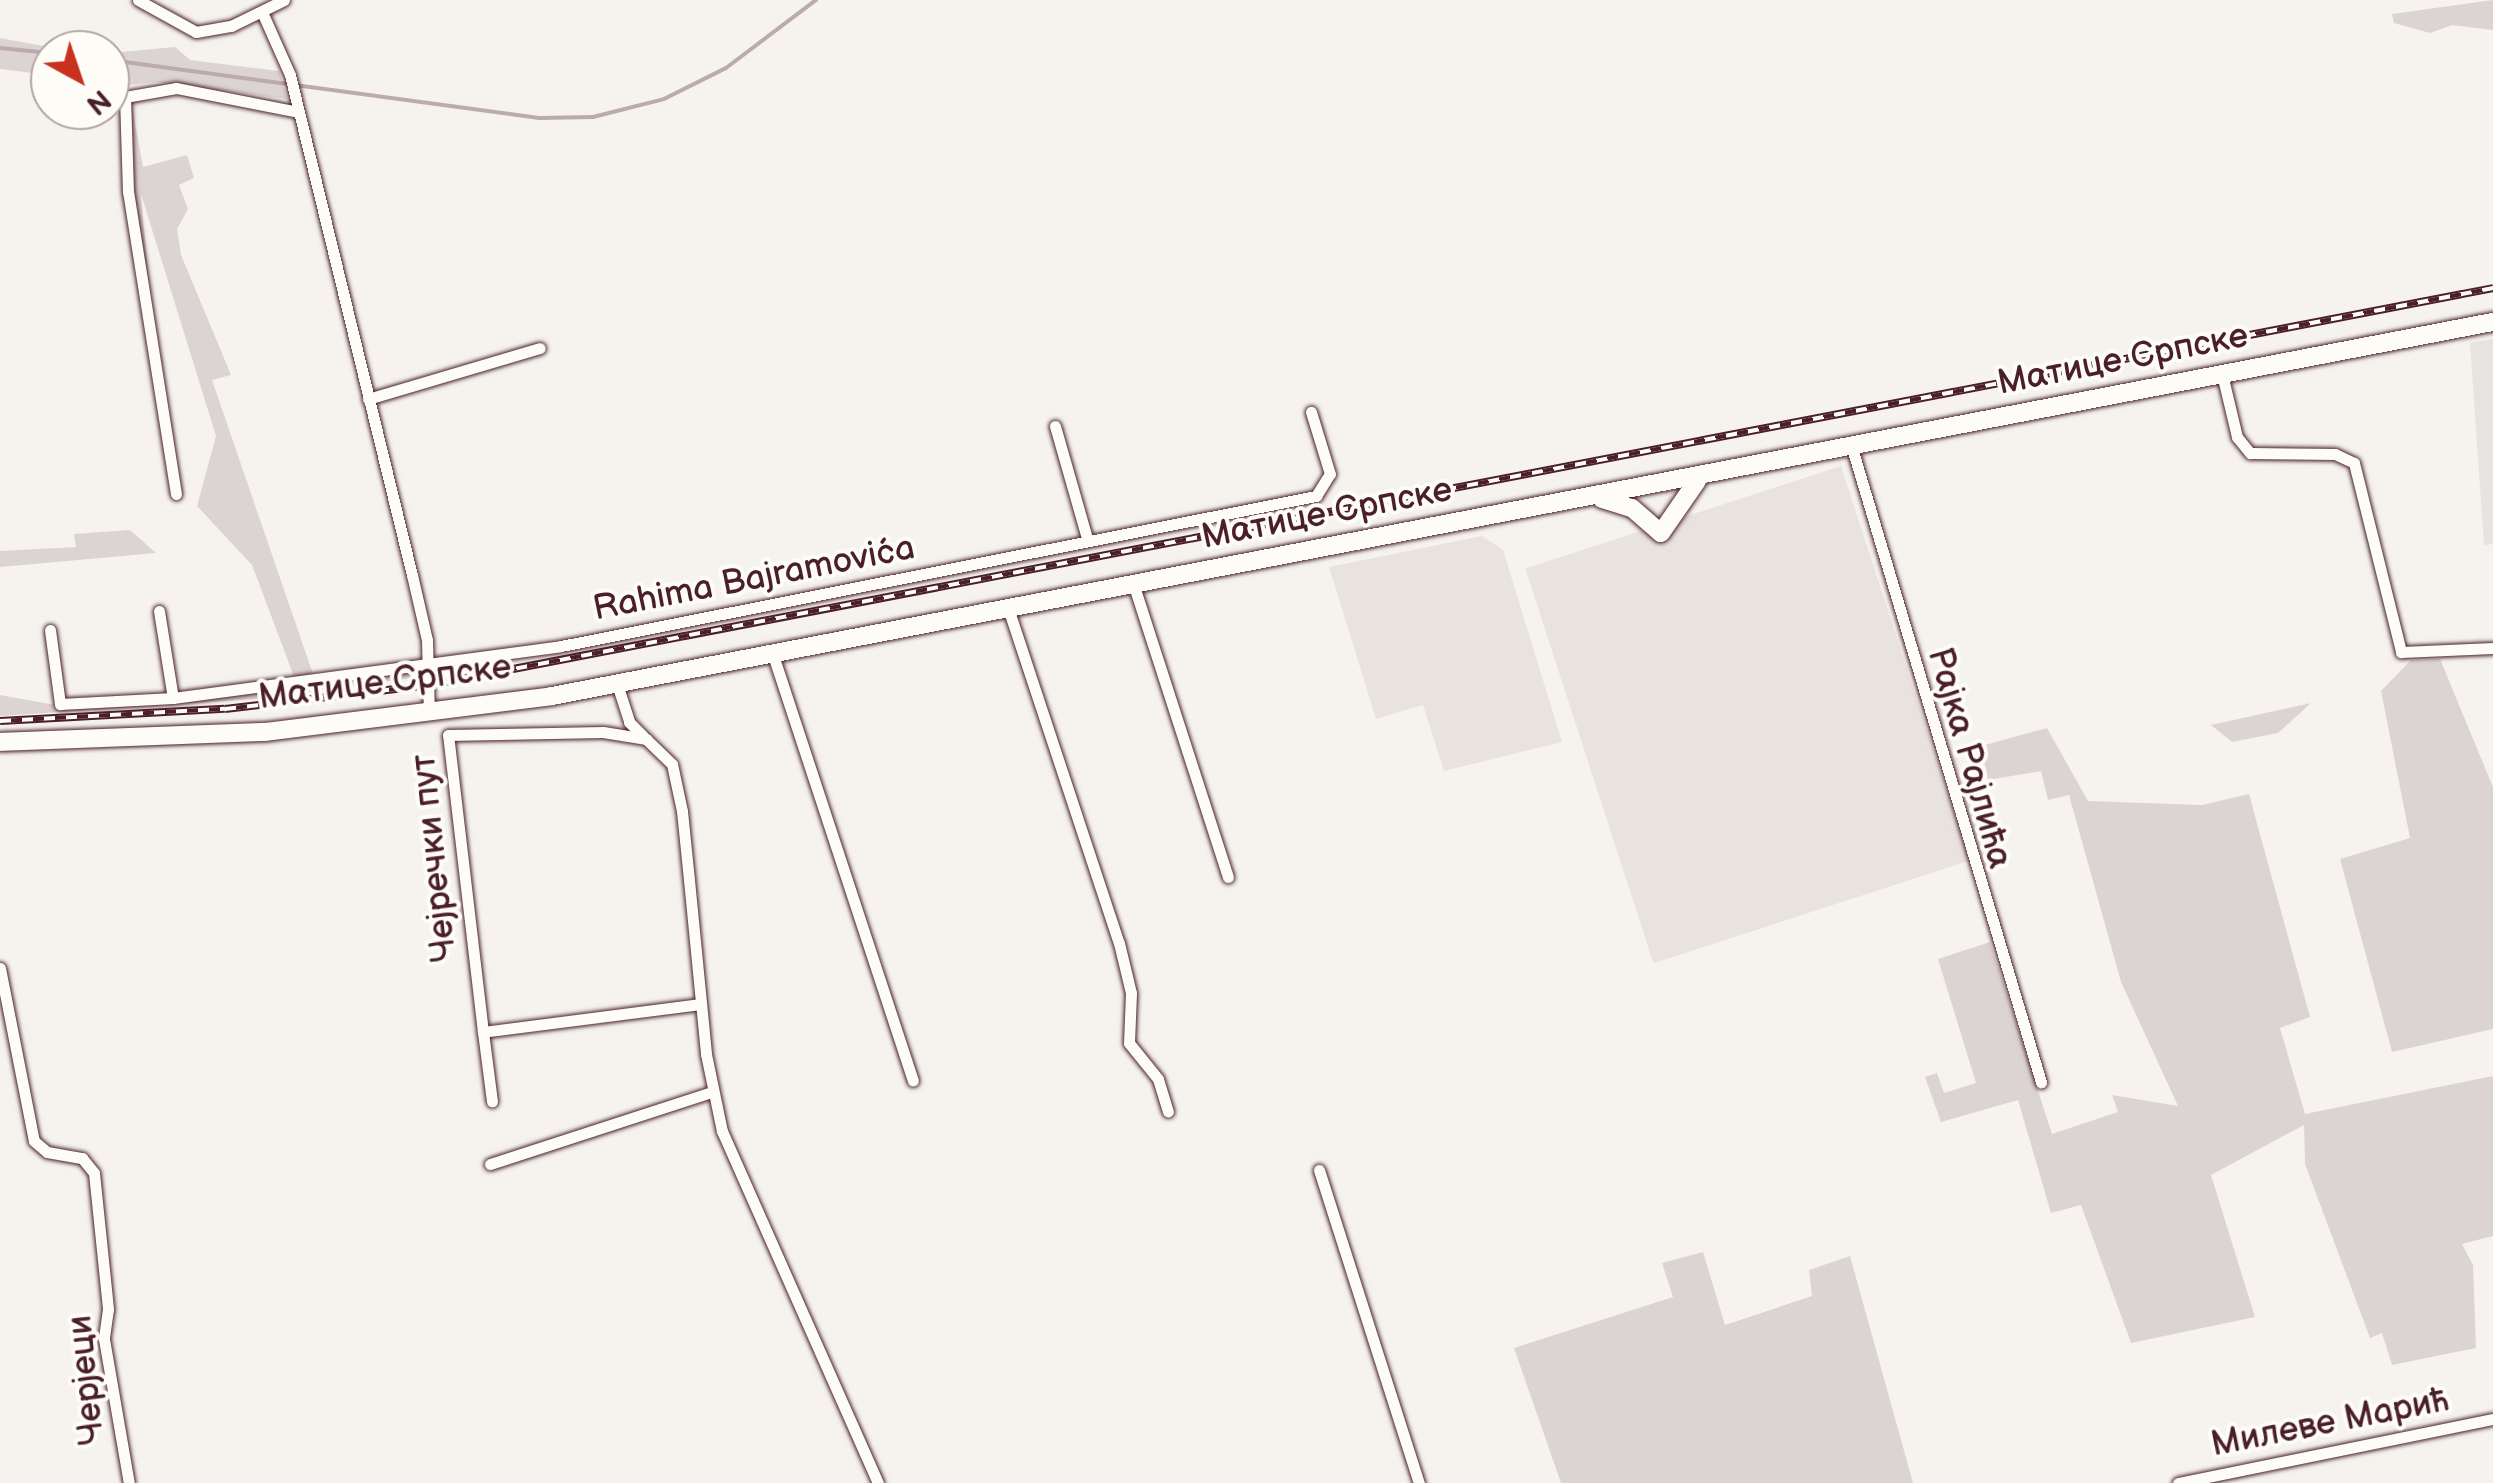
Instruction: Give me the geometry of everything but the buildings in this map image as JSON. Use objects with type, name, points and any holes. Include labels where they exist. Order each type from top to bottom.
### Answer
[{"type":"main road","name":"Матице Српске","points":[[0,742],[265,732],[429,715],[618,684],[1133,583],[1652,488],[2493,322]]},
{"type":"main road","points":[[1596,498],[1632,508],[1662,533],[1680,497],[1701,478]]},
{"type":"street","points":[[138,0],[196,32],[262,12],[284,0]]},
{"type":"street","points":[[262,12],[290,75],[368,399],[430,668],[429,715]]},
{"type":"street","points":[[176,494],[128,192],[125,97],[176,88],[247,96],[298,112]]},
{"type":"street","points":[[368,399],[540,348]]},
{"type":"street","points":[[2222,374],[2237,437],[2250,452],[2268,459],[2335,454],[2354,463],[2401,652],[2493,648]]},
{"type":"street","name":"Rahima Bajramovića","points":[[50,630],[60,704],[173,698],[430,668],[1316,496],[1330,474],[1311,412]]},
{"type":"street","points":[[1054,426],[1087,538]]},
{"type":"street","name":"Рајка Рајлића","points":[[1852,448],[2041,1082]]},
{"type":"street","points":[[1133,583],[1228,878]]},
{"type":"street","points":[[1008,608],[1131,993],[1129,1043],[1158,1079],[1168,1111]]},
{"type":"street","points":[[160,610],[173,698]]},
{"type":"street","points":[[773,655],[912,1081]]},
{"type":"street","points":[[618,684],[629,722],[674,770],[711,1092],[732,1157],[878,1483]]},
{"type":"street","name":"Чејречки пут","points":[[492,1101],[445,738],[462,730],[556,728],[646,739]]},
{"type":"street","name":"Черјеци","points":[[0,968],[34,1141],[48,1152],[82,1158],[94,1172],[103,1271],[104,1339],[128,1483]]},
{"type":"street","points":[[483,1032],[700,1004]]},
{"type":"street","points":[[490,1164],[711,1092]]},
{"type":"street","points":[[1319,1170],[1419,1483]]},
{"type":"street","name":"Милеве Мaрић","points":[[2178,1483],[2493,1419]]},
{"type":"shaded area","points":[[2493,0],[2493,30],[2452,25],[2430,33],[2394,23],[2392,14]]},
{"type":"shaded area","points":[[0,38],[30,43],[30,73],[0,69]]},
{"type":"shaded area","points":[[175,47],[190,60],[279,71],[287,99],[156,82],[130,85],[130,51]]},
{"type":"shaded area","points":[[130,96],[143,167],[187,155],[194,178],[179,185],[188,209],[177,229],[181,255],[231,375],[212,380],[314,677],[296,682],[252,565],[197,506],[216,436],[141,194],[150,295],[122,130],[130,130]]},
{"type":"shaded area","points":[[2493,339],[2493,544],[2484,545],[2470,343]]},
{"type":"shaded area","points":[[1841,466],[1969,861],[1653,963],[1525,569]]},
{"type":"shaded area","points":[[130,530],[156,553],[0,567],[0,551],[76,547],[74,534]]},
{"type":"shaded area","points":[[1482,536],[1503,550],[1562,742],[1444,771],[1423,705],[1376,719],[1329,567]]},
{"type":"shaded area","points":[[2440,659],[2493,787],[2493,1029],[2392,1052],[2340,859],[2410,838],[2381,691],[2411,660]]},
{"type":"shaded area","points":[[417,669],[419,677],[257,699],[0,716],[0,695],[61,706]]},
{"type":"shaded area","points":[[2311,703],[2278,733],[2232,742],[2211,725]]},
{"type":"shaded area","points":[[2047,728],[2088,801],[2202,805],[2249,794],[2310,1017],[2280,1028],[2305,1114],[2493,1076],[2493,1236],[2462,1244],[2473,1265],[2476,1348],[2392,1365],[2382,1333],[2370,1338],[2305,1164],[2304,1125],[2211,1175],[2255,1317],[2131,1343],[2081,1205],[2051,1213],[2018,1100],[1941,1122],[1925,1077],[1937,1073],[1944,1093],[1976,1083],[1938,959],[1990,942],[2052,1134],[2118,1112],[2112,1095],[2178,1106],[2121,982],[2069,795],[2048,800],[2041,771],[1988,780],[1981,746]]},
{"type":"shaded area","points":[[1703,1252],[1725,1325],[1812,1296],[1809,1270],[1850,1256],[1913,1483],[1561,1483],[1514,1348],[1673,1297],[1662,1263]]},
{"type":"waterway","points":[[130,63],[539,118],[593,117],[664,99],[726,68],[816,0]]},
{"type":"waterway","points":[[0,48],[30,51]]},
{"type":"railway","points":[[0,721],[225,709],[430,685],[2493,288]]}]
